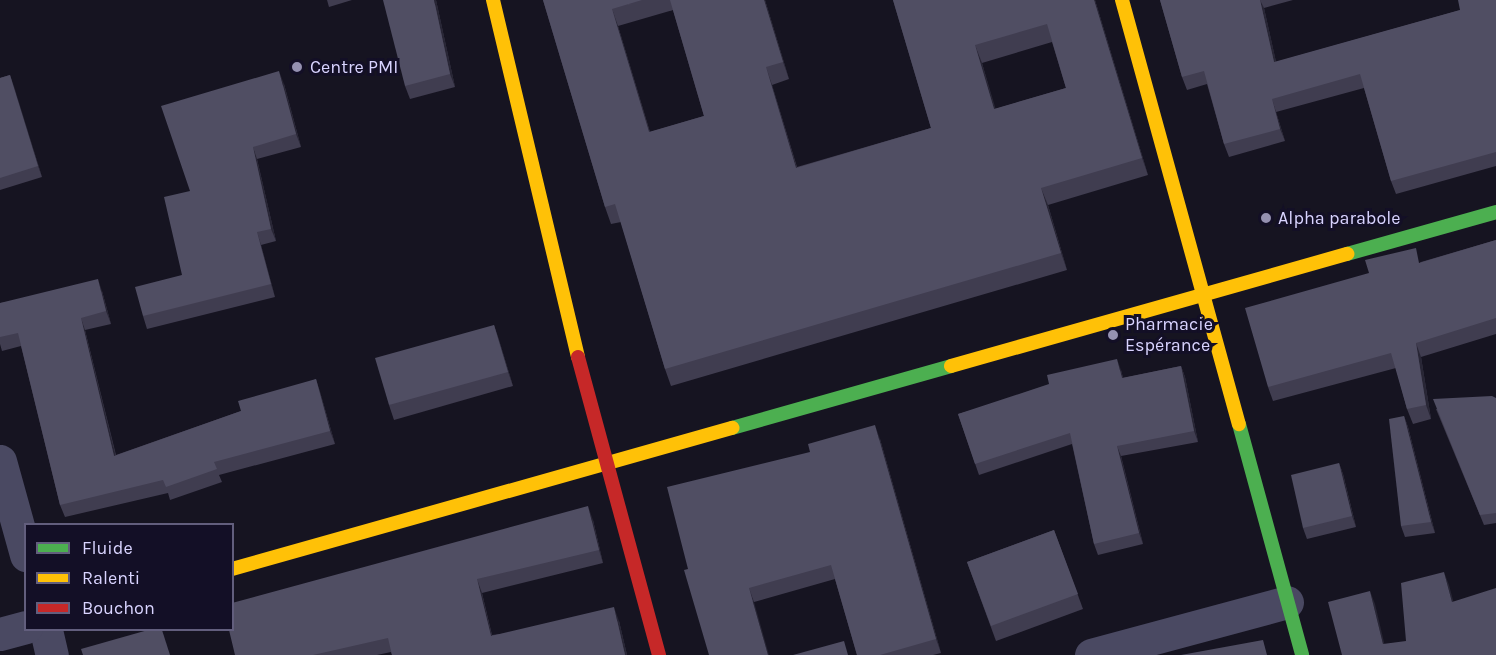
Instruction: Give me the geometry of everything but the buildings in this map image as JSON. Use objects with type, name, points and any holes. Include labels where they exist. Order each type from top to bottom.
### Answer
[{"type":"street","points":[[493,0],[604,466],[659,655]]},
{"type":"street","points":[[1122,0],[1302,655]]},
{"type":"street","points":[[234,568],[604,466],[1202,293],[1496,212]]},
{"type":"street","points":[[0,461],[24,548]]},
{"type":"street","points":[[1091,655],[1287,602]]},
{"type":"street","points":[[0,634],[24,628]]},
{"type":"street","points":[[46,631],[52,655]]},
{"type":"traffic: fast","points":[[1347,254],[1496,212]]},
{"type":"traffic: fast","points":[[732,428],[951,366]]},
{"type":"traffic: fast","points":[[1239,424],[1302,655]]},
{"type":"traffic: slow","points":[[493,0],[578,357]]},
{"type":"traffic: slow","points":[[1122,0],[1239,424]]},
{"type":"traffic: slow","points":[[951,366],[1347,254]]},
{"type":"traffic: slow","points":[[234,568],[732,428]]},
{"type":"traffic: jam","points":[[578,357],[659,655]]},
{"type":"place","name":"Centre PMI","points":[[297,67]]},
{"type":"place","name":"Alpha parabole","points":[[1266,218]]},
{"type":"place","name":"Pharmacie Espérance","points":[[1113,335]]}]
